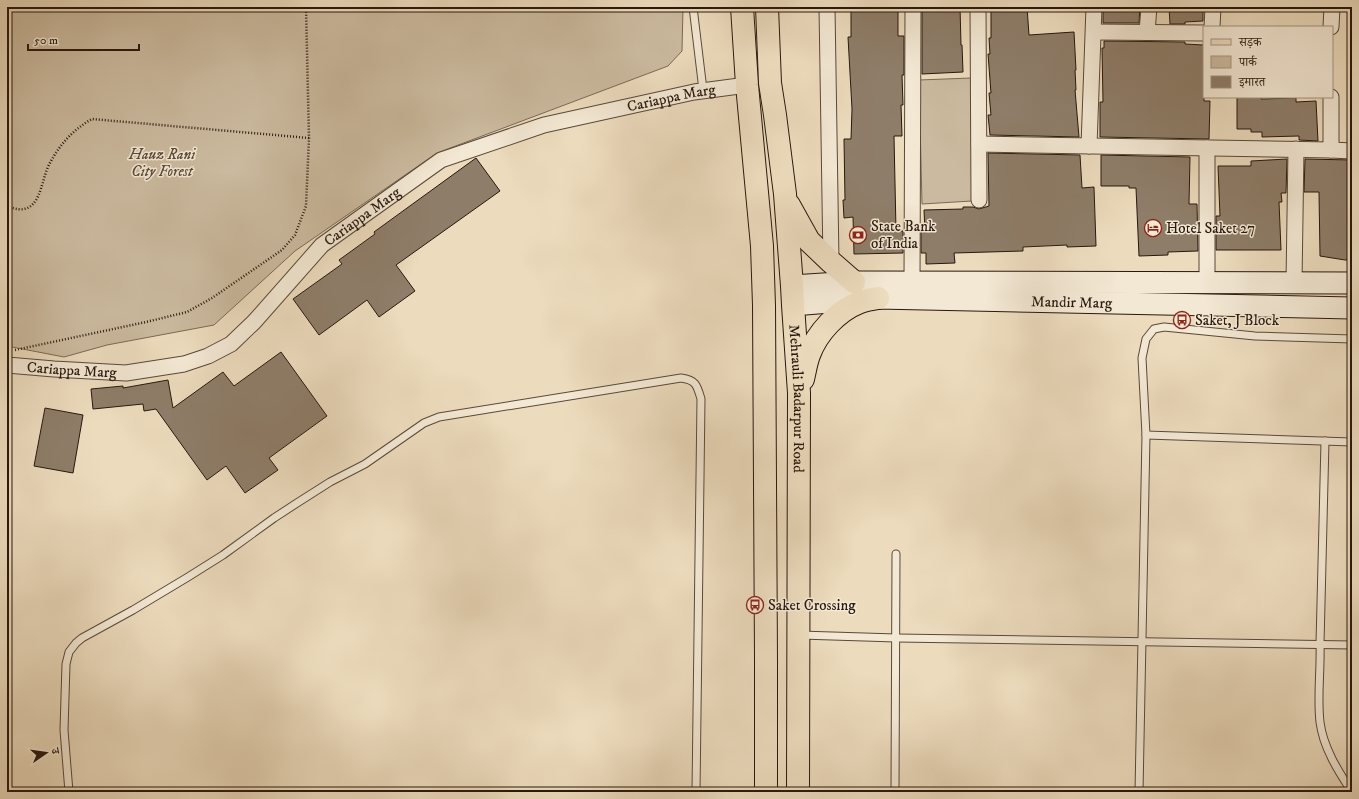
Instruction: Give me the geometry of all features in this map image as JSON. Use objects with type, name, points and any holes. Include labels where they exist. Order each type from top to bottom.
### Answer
[{"type":"main road","points":[[742,7],[747,85]]},
{"type":"main road","name":"Mehrauli Badarpur Road","points":[[767,7],[770,83],[784,194],[793,296],[799,393],[798,792]]},
{"type":"main road","name":"Mehrauli Badarpur Road","points":[[747,85],[762,246],[764,306],[766,792]]},
{"type":"main road","points":[[784,194],[809,241],[854,282]]},
{"type":"main road","name":"Mandir Marg","points":[[793,296],[854,282],[1352,283]]},
{"type":"main road","name":"Mandir Marg","points":[[793,296],[1352,308]]},
{"type":"main road","points":[[799,393],[810,354],[824,330],[836,317],[852,306],[860,302],[878,298]]},
{"type":"main road","points":[[766,682],[798,681]]},
{"type":"street","points":[[827,7],[831,262]]},
{"type":"street","points":[[912,282],[913,7]]},
{"type":"street","points":[[978,7],[979,200]]},
{"type":"street","points":[[1089,146],[1094,7]]},
{"type":"street","points":[[1147,32],[1149,7]]},
{"type":"street","points":[[1212,26],[1213,7]]},
{"type":"street","points":[[1331,26],[1332,7]]},
{"type":"street","points":[[1094,32],[1203,33]]},
{"type":"street","name":"Cariappa Marg","points":[[8,358],[54,369],[126,373],[184,364],[208,356],[231,344],[254,322],[322,245],[441,160],[544,125],[703,90],[747,85]]},
{"type":"street","points":[[1331,98],[1331,150]]},
{"type":"street","points":[[979,144],[1352,151]]},
{"type":"street","points":[[1207,148],[1207,283]]},
{"type":"street","points":[[1294,283],[1296,149]]},
{"type":"lane","points":[[693,7],[703,90]]},
{"type":"lane","points":[[1139,792],[1146,435],[1142,358],[1146,339],[1154,328],[1164,327],[1255,336],[1352,339]]},
{"type":"lane","points":[[69,792],[64,730],[66,664],[69,652],[82,638],[188,577],[223,555],[296,502],[365,464],[424,423],[439,417],[681,378],[690,379],[697,386],[701,399],[696,792]]},
{"type":"lane","points":[[1146,435],[1352,442]]},
{"type":"lane","points":[[1325,442],[1319,698],[1320,723],[1328,752],[1352,792]]},
{"type":"lane","points":[[895,792],[896,554]]},
{"type":"lane","points":[[798,635],[896,638],[1352,645]]},
{"type":"path","points":[[8,358],[187,312],[212,298],[282,250],[295,235],[306,206],[309,138],[306,7]]},
{"type":"path","points":[[7,206],[25,209],[37,201],[50,162],[69,136],[80,126],[92,119],[309,138]]},
{"type":"green space","name":"Hauz Rani City Forest","points":[[7,7],[683,7],[682,51],[668,66],[437,153],[295,251],[214,325],[107,345],[64,357],[7,346]]},
{"type":"green space","points":[[1230,7],[1316,7],[1316,9]]},
{"type":"green space","points":[[971,78],[972,201],[922,204],[919,80]]},
{"type":"building","points":[[851,7],[898,7],[898,36],[904,36],[904,75],[902,75],[903,105],[901,105],[902,136],[894,136],[896,231],[903,231],[903,253],[854,254],[853,217],[844,218],[844,139],[851,139],[852,109],[848,37],[851,37]]},
{"type":"building","points":[[922,7],[960,7],[963,72],[922,74]]},
{"type":"building","points":[[991,7],[1027,7],[1029,35],[1074,32],[1076,70],[1075,90],[1079,137],[990,135],[988,115],[991,115],[989,93],[991,93],[988,54],[990,54],[989,38],[991,38]]},
{"type":"building","points":[[1103,7],[1140,7],[1139,23],[1103,23]]},
{"type":"building","points":[[1169,7],[1203,7],[1203,21],[1185,22],[1185,24],[1170,24]]},
{"type":"building","points":[[1104,41],[1185,42],[1185,44],[1203,45],[1203,98],[1204,101],[1210,101],[1209,139],[1100,137],[1100,102],[1103,102],[1102,48],[1104,48]]},
{"type":"building","points":[[1237,98],[1296,98],[1296,102],[1316,101],[1318,141],[1299,140],[1299,136],[1262,137],[1262,132],[1251,132],[1251,129],[1237,129]]},
{"type":"building","points":[[988,153],[1080,155],[1082,188],[1094,187],[1096,246],[1067,247],[1067,245],[1023,247],[1023,251],[954,253],[955,263],[926,264],[926,253],[921,253],[921,231],[925,231],[924,210],[963,209],[963,207],[973,207],[979,209],[989,206]]},
{"type":"building","points":[[1101,155],[1190,157],[1189,204],[1197,204],[1198,251],[1168,252],[1168,255],[1139,256],[1136,188],[1129,188],[1129,186],[1101,186]]},
{"type":"building","points":[[476,158],[500,191],[396,265],[415,291],[379,317],[367,300],[319,335],[293,299],[342,264],[339,260],[375,234],[374,232]]},
{"type":"building","points":[[1287,159],[1286,193],[1281,193],[1282,202],[1279,202],[1281,250],[1216,250],[1216,216],[1220,216],[1218,166],[1251,166],[1251,161]]},
{"type":"building","points":[[1305,159],[1352,160],[1352,260],[1320,256],[1319,192],[1304,192]]},
{"type":"building","points":[[281,352],[327,416],[269,458],[278,470],[245,493],[226,466],[207,480],[156,409],[144,411],[143,404],[93,409],[91,389],[123,386],[123,388],[168,380],[173,408],[223,372],[234,386]]},
{"type":"building","points":[[45,408],[83,415],[73,473],[34,466]]},
{"type":"place","name":"Hotel Saket 27","points":[[1153,228]]},
{"type":"place","name":"State Bank of India","points":[[858,235]]},
{"type":"place","name":"Saket, J Block","points":[[1182,320]]},
{"type":"place","name":"Saket Crossing","points":[[755,605]]}]
